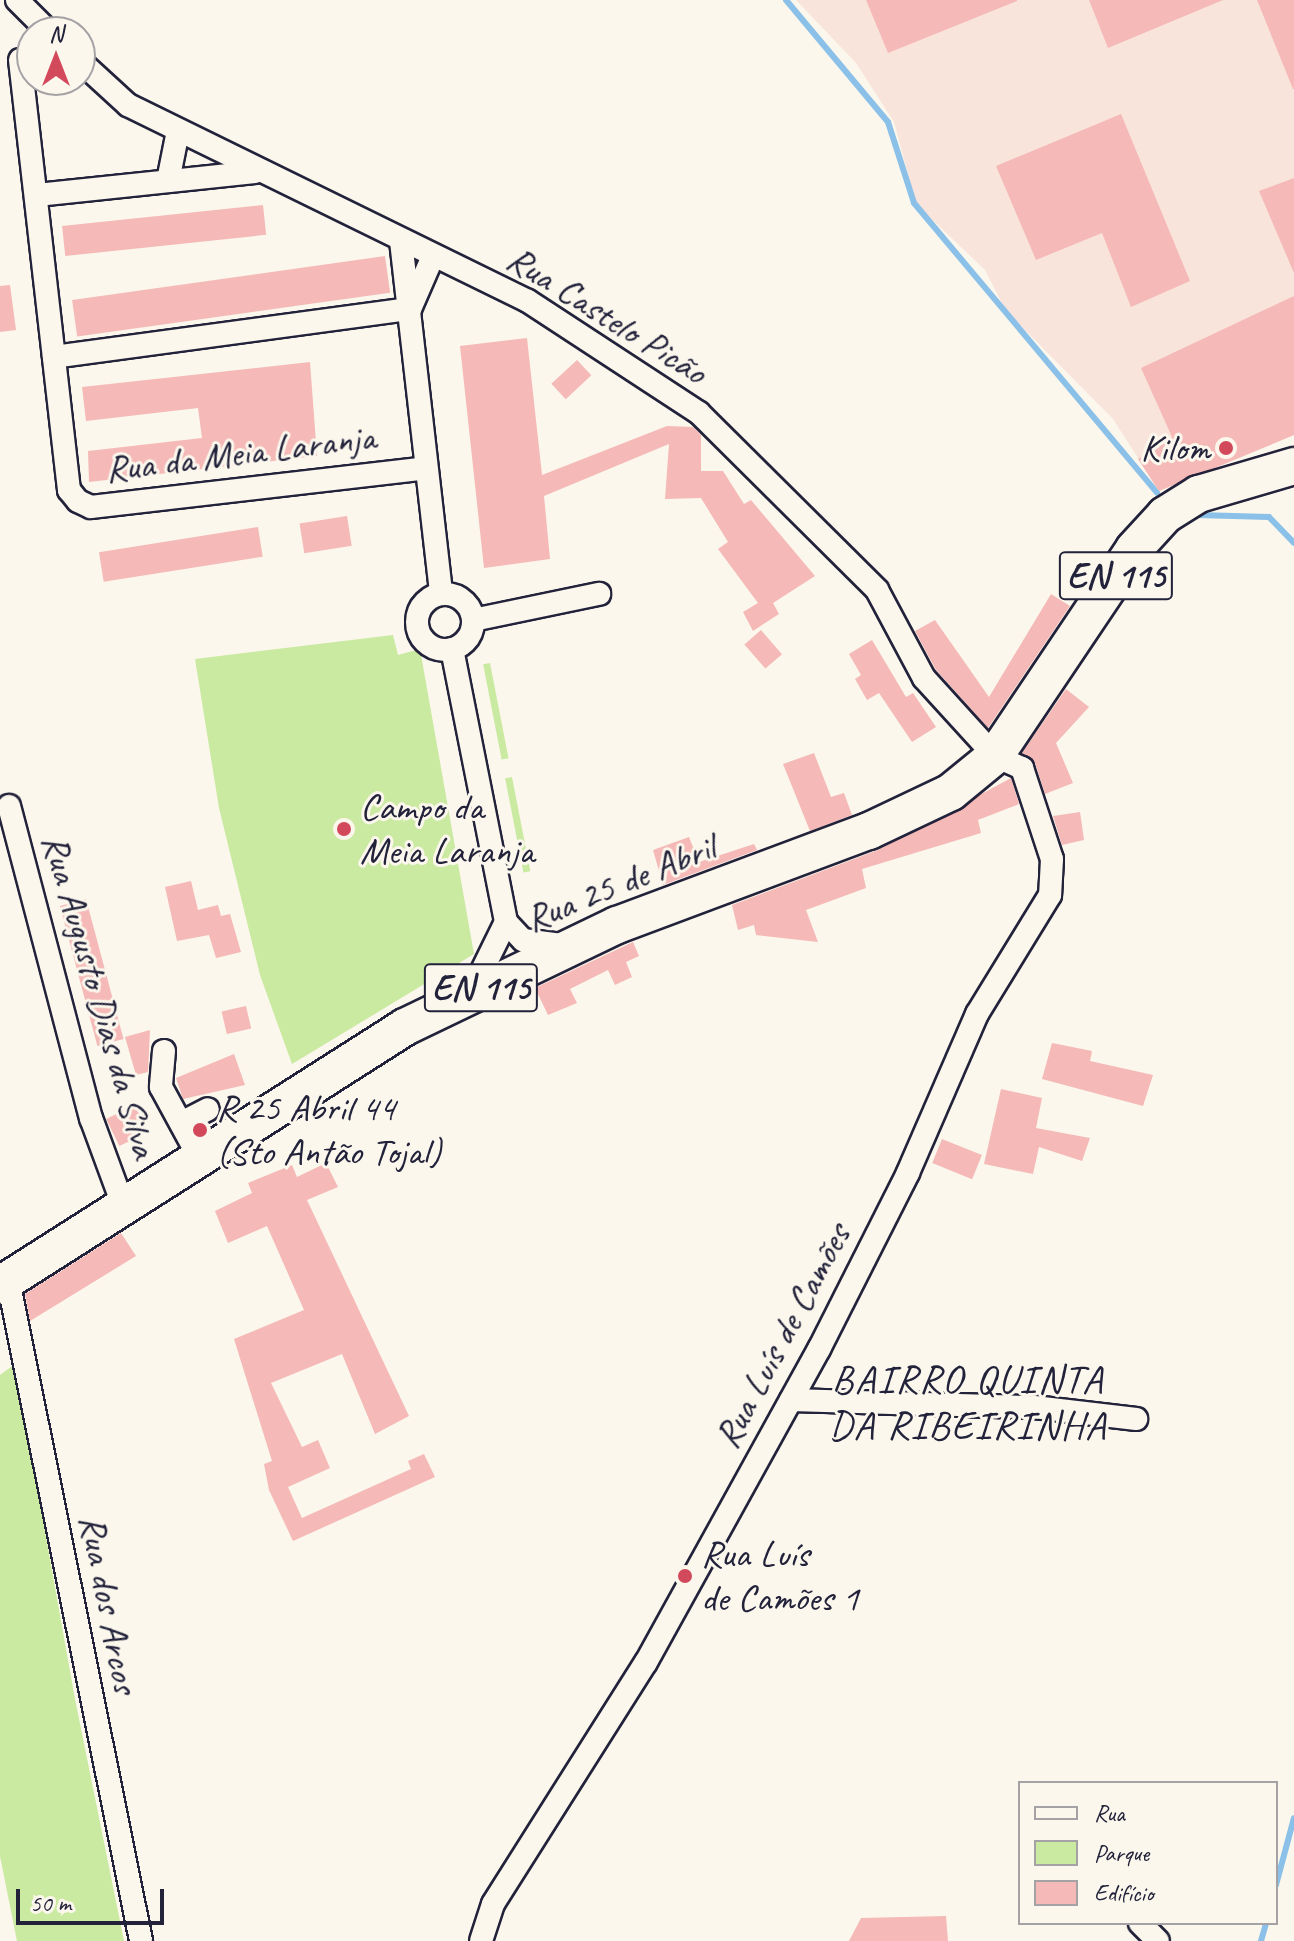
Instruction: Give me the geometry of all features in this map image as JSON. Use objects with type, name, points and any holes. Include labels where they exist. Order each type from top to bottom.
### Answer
[{"type":"main road","name":"EN 115","points":[[995,756],[1134,549],[1165,515],[1199,494],[1294,466]]},
{"type":"main road","name":"Rua 25 de Abril","points":[[4,1283],[199,1157],[470,994],[519,955],[570,946],[869,831],[951,792],[995,756]]},
{"type":"street","points":[[17,0],[33,16]]},
{"type":"street","name":"Rua Castelo Picão","points":[[96,76],[128,105],[255,172],[528,301],[699,413],[877,590],[924,678],[995,756]]},
{"type":"street","name":"Rua da Meia Laranja","points":[[25,96],[69,490],[91,507],[426,468]]},
{"type":"street","points":[[168,181],[178,131]]},
{"type":"street","points":[[37,195],[255,172]]},
{"type":"street","points":[[401,241],[441,594]]},
{"type":"street","points":[[410,309],[433,256]]},
{"type":"street","points":[[54,357],[410,309]]},
{"type":"street","points":[[441,594],[463,600],[473,620],[467,639],[452,649],[430,645],[418,630],[420,609],[441,594]]},
{"type":"street","points":[[473,620],[599,594]]},
{"type":"street","points":[[452,649],[503,928],[519,955]]},
{"type":"street","name":"Rua Luís de Camões","points":[[481,1941],[500,1892],[646,1662],[791,1400],[908,1173],[977,1014],[1050,895],[1052,859],[1022,768],[995,756]]},
{"type":"street","name":"Rua Augusto Dias da Silva","points":[[9,806],[91,1118],[123,1205]]},
{"type":"street","points":[[503,928],[519,955]]},
{"type":"street","points":[[470,994],[503,928]]},
{"type":"street","points":[[164,1051],[161,1087],[199,1157]]},
{"type":"street","points":[[181,1123],[208,1109]]},
{"type":"street","name":"Rua dos Arcos","points":[[4,1283],[141,1941]]},
{"type":"street","points":[[791,1400],[1034,1407],[1136,1419]]},
{"type":"street","points":[[1142,1925],[1158,1941]]},
{"type":"shaded area","name":"Kilom","points":[[796,0],[1294,0],[1294,435],[1159,491],[1113,419],[1006,311],[985,270],[916,204],[894,122],[856,63]]},
{"type":"green space","points":[[393,635],[398,655],[420,649],[474,954],[292,1064],[260,975],[219,808],[195,659]]},
{"type":"green space","points":[[490,663],[509,758],[502,760],[483,664]]},
{"type":"green space","points":[[512,777],[530,871],[523,873],[505,778]]},
{"type":"green space","points":[[15,1364],[75,1699],[124,1941],[17,1941],[0,1856],[0,1375]]},
{"type":"building","points":[[866,0],[1017,0],[1017,1],[888,53]]},
{"type":"building","points":[[1089,0],[1223,0],[1108,48]]},
{"type":"building","points":[[1257,0],[1294,0],[1294,89],[1293,89]]},
{"type":"building","points":[[1121,114],[1190,281],[1131,307],[1102,233],[1036,260],[996,166]]},
{"type":"building","points":[[1294,178],[1294,273],[1259,191]]},
{"type":"building","points":[[263,205],[266,235],[65,256],[62,226]]},
{"type":"building","points":[[385,256],[390,293],[77,337],[72,300]]},
{"type":"building","points":[[10,285],[16,330],[0,332],[0,286]]},
{"type":"building","points":[[1294,296],[1294,435],[1159,491],[1138,459],[1172,437],[1141,368]]},
{"type":"building","points":[[527,338],[542,475],[667,426],[693,427],[701,435],[701,471],[723,471],[744,504],[751,500],[815,576],[773,603],[779,614],[753,631],[743,612],[758,603],[718,549],[728,542],[701,498],[665,499],[669,444],[544,496],[550,559],[484,568],[460,346]]},
{"type":"building","points":[[577,360],[591,375],[566,399],[551,384]]},
{"type":"building","points":[[310,362],[317,456],[89,482],[88,451],[202,438],[198,408],[86,421],[82,387]]},
{"type":"building","points":[[347,516],[352,546],[304,553],[300,524]]},
{"type":"building","points":[[258,527],[263,557],[104,582],[99,552]]},
{"type":"building","points":[[1051,594],[1070,606],[988,728],[936,670],[915,631],[935,620],[989,697]]},
{"type":"building","points":[[761,630],[782,654],[765,669],[744,644]]},
{"type":"building","points":[[872,640],[906,697],[913,693],[936,727],[912,742],[879,693],[867,700],[855,679],[861,675],[849,654]]},
{"type":"building","points":[[1066,689],[1089,707],[1056,743],[1073,783],[1045,794],[1035,763],[1022,753]]},
{"type":"building","points":[[814,753],[831,797],[844,793],[852,815],[810,831],[783,764]]},
{"type":"building","points":[[1011,778],[1019,804],[978,820],[981,833],[862,869],[866,888],[806,910],[818,942],[756,935],[754,925],[738,930],[732,905],[878,850]]},
{"type":"building","points":[[1080,812],[1084,840],[1062,845],[1053,816]]},
{"type":"building","points":[[689,837],[699,862],[754,844],[757,850],[663,885],[653,850]]},
{"type":"building","points":[[191,881],[198,910],[218,905],[221,916],[230,914],[241,952],[216,958],[209,935],[177,941],[165,887]]},
{"type":"building","points":[[86,899],[124,1039],[97,1046],[60,906]]},
{"type":"building","points":[[633,942],[639,956],[626,962],[632,977],[615,985],[608,970],[570,989],[577,1003],[548,1015],[535,988]]},
{"type":"building","points":[[246,1006],[251,1028],[227,1034],[222,1012]]},
{"type":"building","points":[[150,1030],[148,1072],[136,1075],[125,1037]]},
{"type":"building","points":[[1052,1043],[1092,1051],[1090,1061],[1153,1075],[1143,1106],[1042,1079]]},
{"type":"building","points":[[234,1054],[245,1085],[183,1099],[176,1078]]},
{"type":"building","points":[[1001,1089],[1042,1098],[1036,1128],[1090,1138],[1082,1161],[1039,1147],[1033,1174],[984,1164]]},
{"type":"building","points":[[135,1105],[148,1132],[119,1146],[106,1119]]},
{"type":"building","points":[[942,1139],[982,1155],[972,1179],[932,1163]]},
{"type":"building","points":[[326,1163],[338,1187],[307,1200],[409,1416],[375,1434],[342,1354],[271,1383],[302,1447],[318,1440],[330,1468],[288,1487],[302,1518],[411,1469],[408,1461],[424,1454],[435,1477],[293,1541],[269,1490],[264,1464],[272,1461],[234,1339],[304,1310],[267,1226],[228,1243],[215,1211],[252,1193],[248,1183],[292,1165],[297,1177]]},
{"type":"building","points":[[121,1233],[136,1256],[30,1321],[25,1294]]},
{"type":"building","points":[[946,1916],[948,1941],[849,1941],[861,1918]]},
{"type":"waterway","points":[[786,0],[888,122],[914,203],[1157,493]]},
{"type":"waterway","points":[[1197,515],[1269,517],[1294,543]]},
{"type":"waterway","points":[[1278,1878],[1294,1818]]},
{"type":"waterway","points":[[1261,1941],[1265,1925]]},
{"type":"place","name":"Kilom","points":[[1226,448]]},
{"type":"place","name":"Campo da Meia Laranja","points":[[344,829]]},
{"type":"place","name":"R 25 Abril 44 (Sto Antão Tojal)","points":[[200,1130]]},
{"type":"place","name":"Rua Luís de Camões 1","points":[[685,1576]]},
{"type":"district","name":"BAIRRO QUINTA DA RIBEIRINHA","points":[[968,1402]]}]
